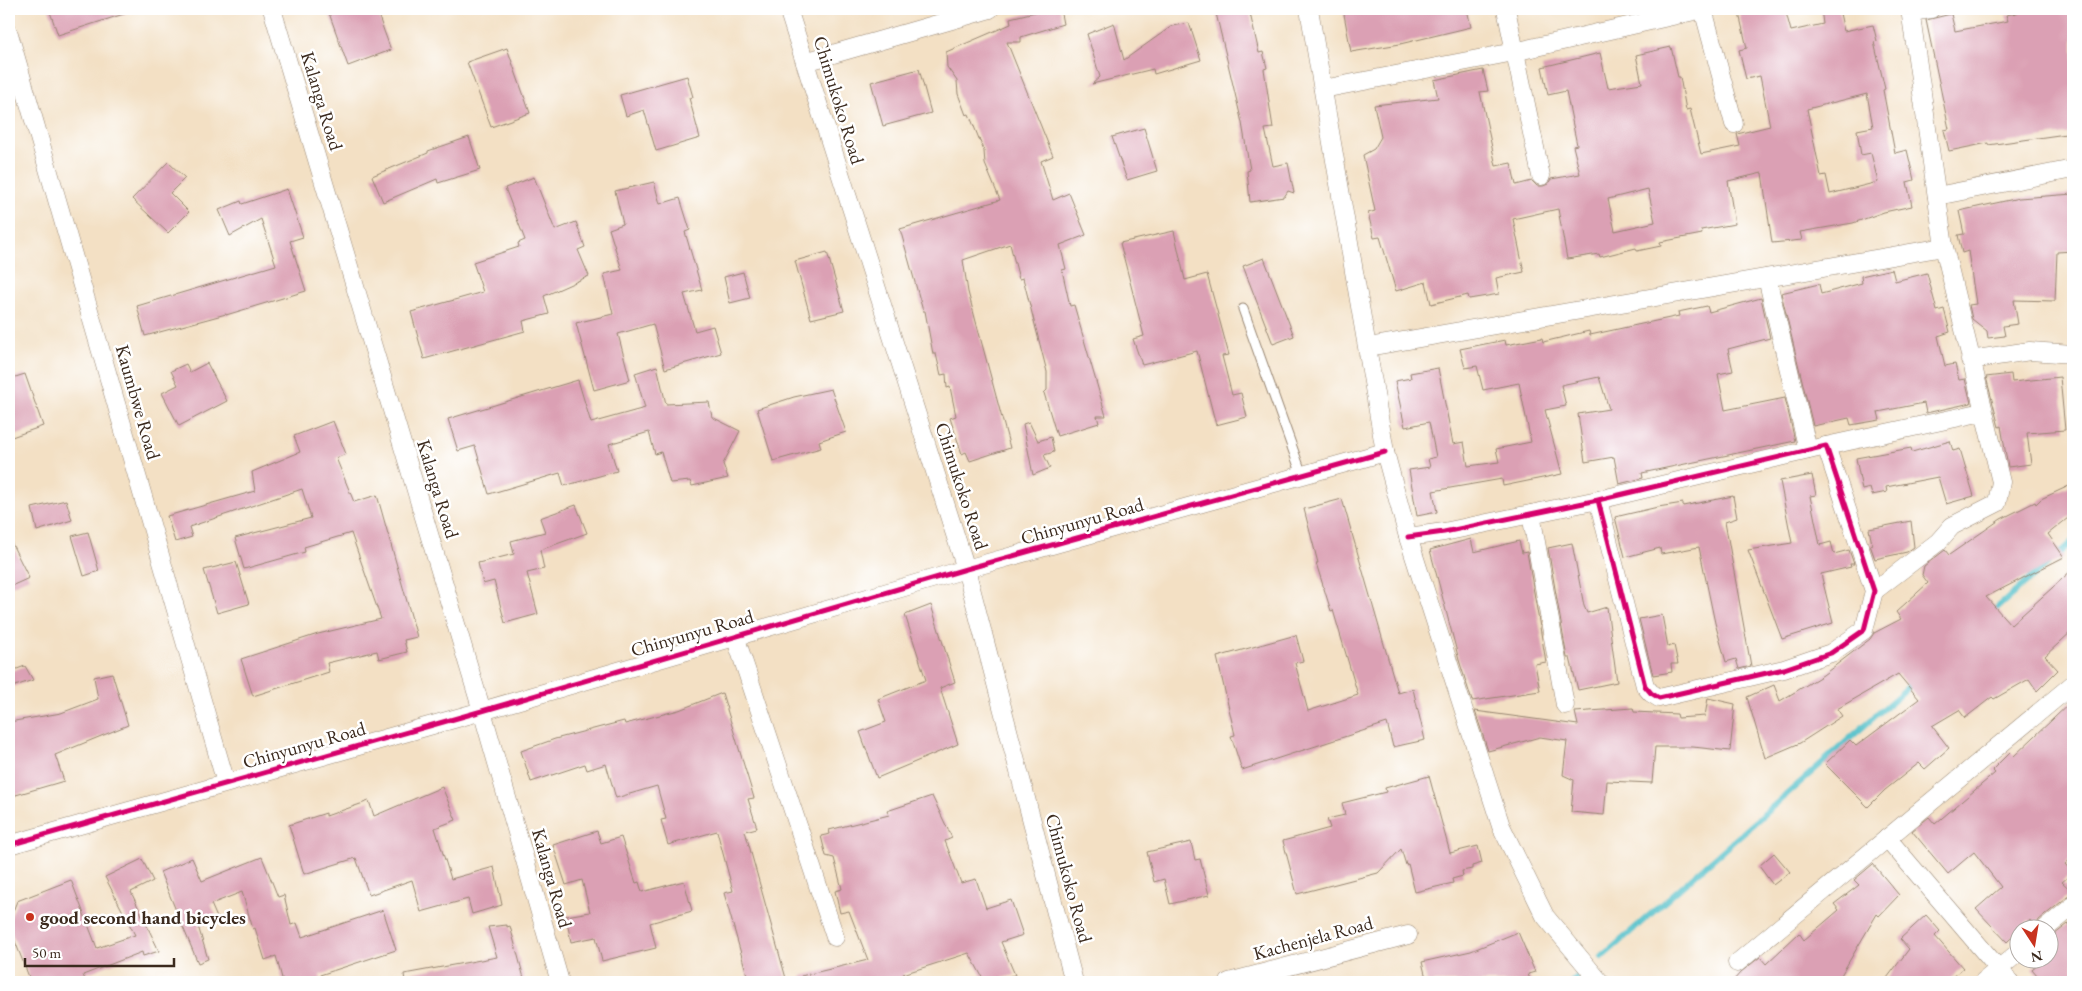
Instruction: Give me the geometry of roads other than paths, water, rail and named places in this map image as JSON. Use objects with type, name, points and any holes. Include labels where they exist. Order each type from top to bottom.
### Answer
[{"type":"street","name":"Kalanga Road","points":[[272,9],[482,711],[560,982]]},
{"type":"street","name":"Chimukoko Road","points":[[788,9],[966,570],[1074,982]]},
{"type":"street","points":[[805,62],[990,9]]},
{"type":"street","points":[[1309,9],[1385,452],[1408,537],[1501,826],[1545,916],[1600,982]]},
{"type":"street","points":[[1506,9],[1541,176]]},
{"type":"street","points":[[1324,89],[1514,52],[1703,9],[1734,124]]},
{"type":"street","points":[[1874,590],[1938,542],[1952,526],[1997,503],[2001,482],[1944,247],[1910,11],[1931,9]]},
{"type":"street","name":"Kaumbwe Road","points":[[9,34],[226,783]]},
{"type":"street","points":[[1937,196],[2073,169]]},
{"type":"street","points":[[1368,347],[1944,247]]},
{"type":"street","points":[[1767,278],[1808,450]]},
{"type":"street","points":[[1970,360],[2030,351],[2073,354]]},
{"type":"street","points":[[1408,537],[1444,532],[1598,500],[1808,450],[1983,412]]},
{"type":"street","points":[[1598,500],[1645,686],[1650,693],[1659,698],[1784,669],[1830,654],[1864,630],[1874,590],[1826,446]]},
{"type":"street","name":"Chinyunyu Road","points":[[9,844],[482,711],[735,636],[1385,452]]},
{"type":"street","points":[[1531,514],[1565,704]]},
{"type":"street","points":[[735,636],[835,937]]},
{"type":"street","points":[[1737,964],[2073,684]]},
{"type":"street","points":[[1887,838],[2010,982]]},
{"type":"street","points":[[2058,918],[2073,906]]},
{"type":"street","name":"Kachenjela Road","points":[[1229,982],[1408,935]]},
{"type":"street","points":[[1983,982],[2010,959]]},
{"type":"lane","points":[[1243,309],[1302,475]]},
{"type":"waterway","points":[[2055,557],[2073,541]]},
{"type":"waterway","points":[[1990,614],[2048,563]]},
{"type":"waterway","points":[[1602,957],[1915,681]]},
{"type":"waterway","points":[[1572,982],[1577,977]]},
{"type":"place","name":"good second hand bicycles","points":[[30,917]]}]
